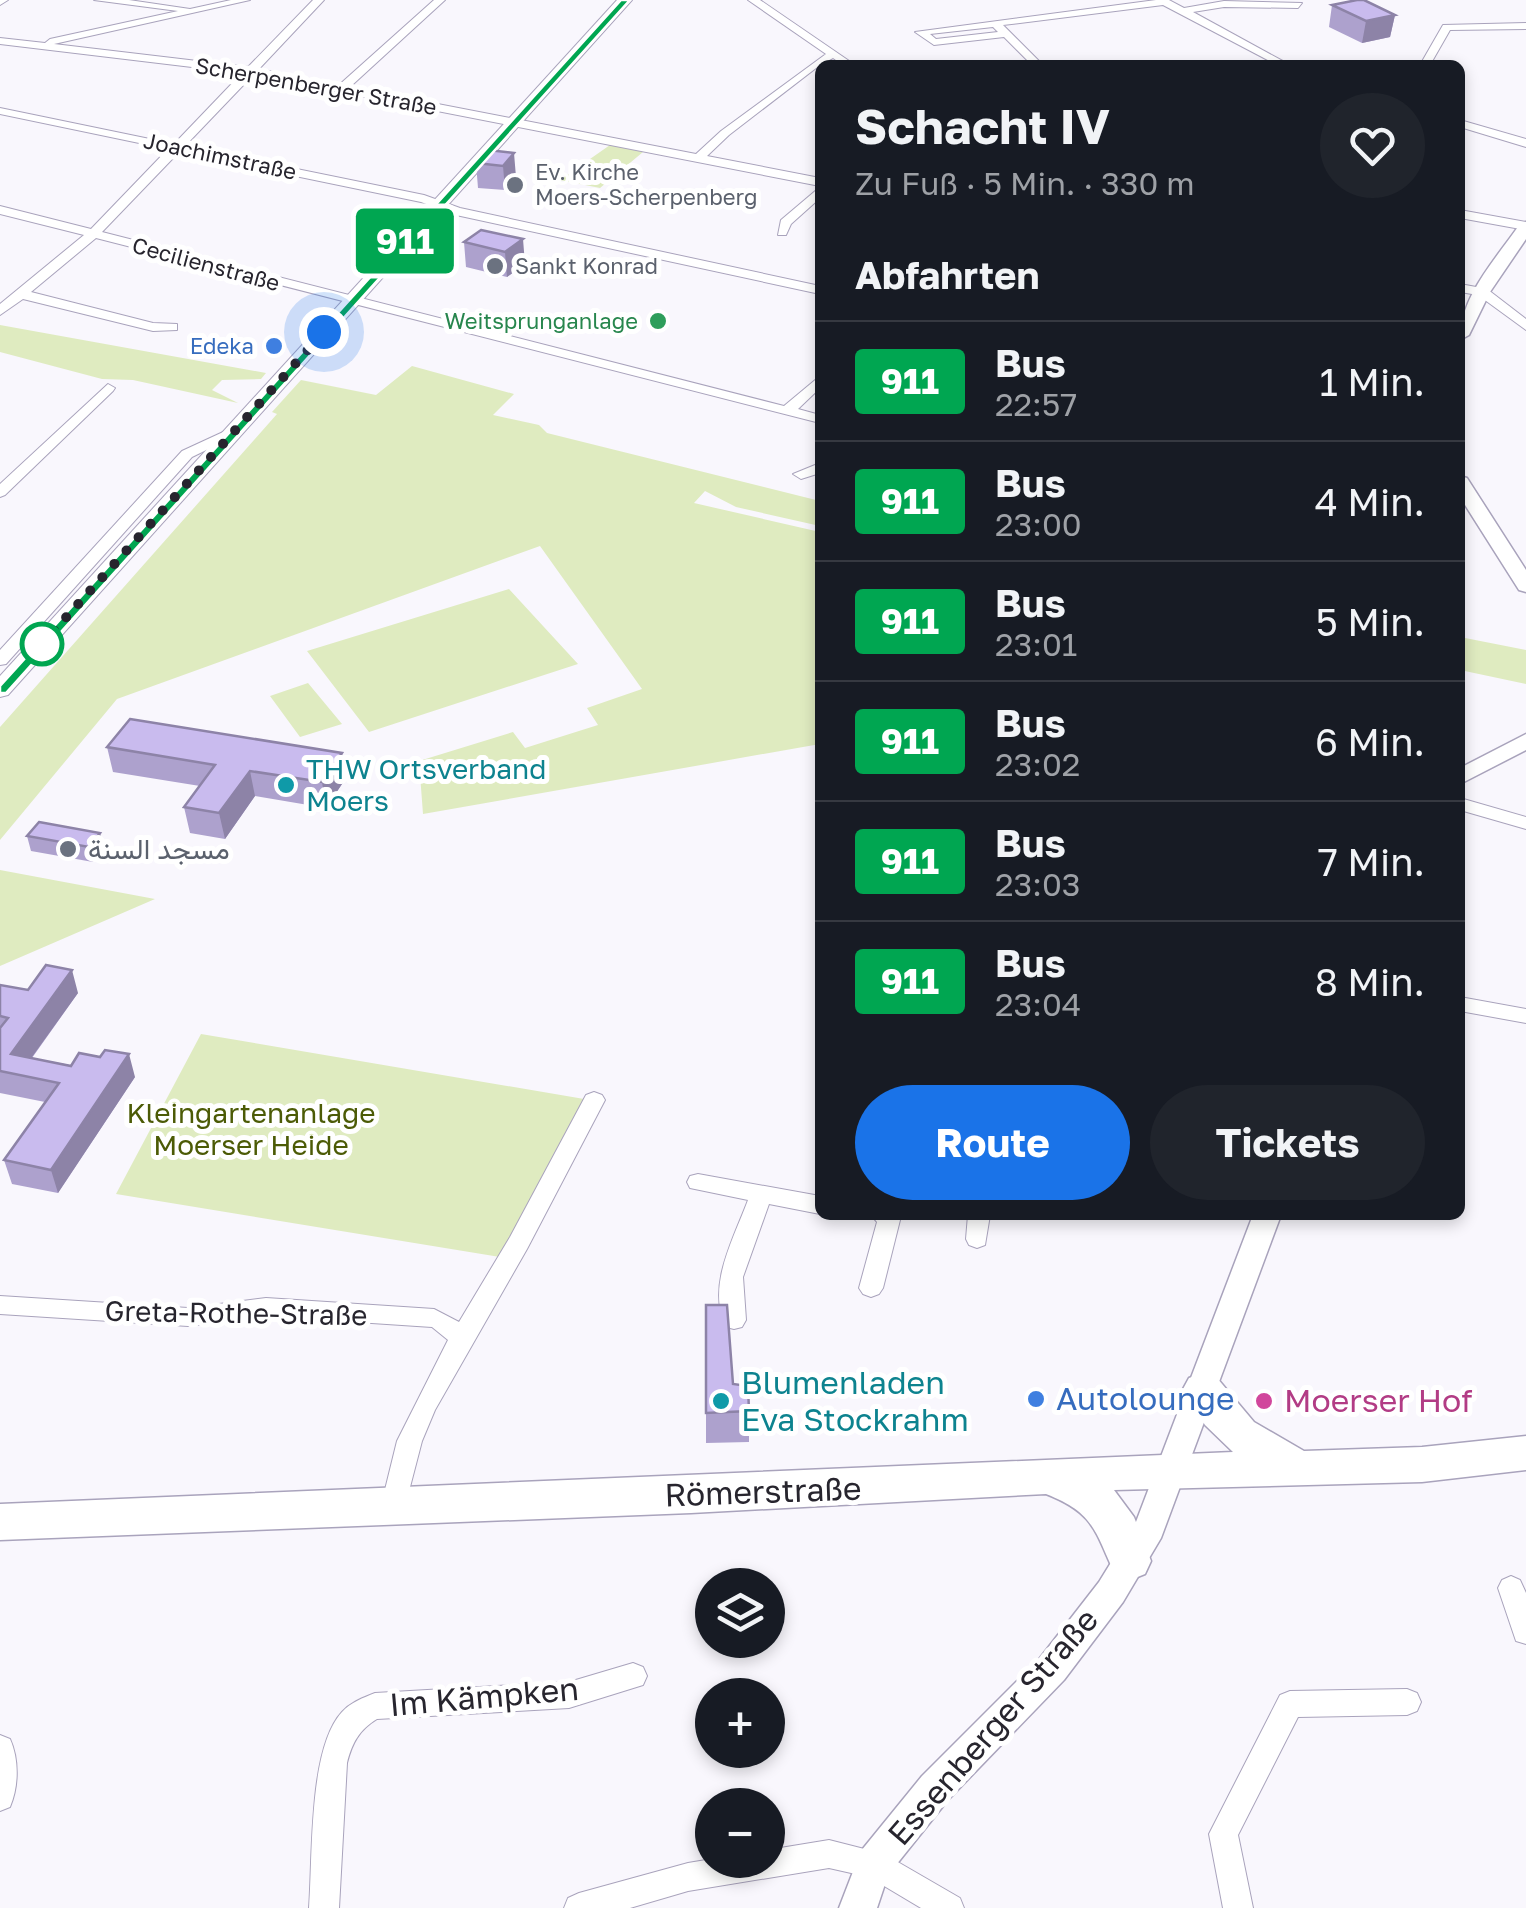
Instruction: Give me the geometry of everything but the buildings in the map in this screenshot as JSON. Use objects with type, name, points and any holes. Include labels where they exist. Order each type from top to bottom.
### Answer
[{"type":"main road","points":[[1,688],[624,0]]},
{"type":"main road","points":[[1203,1389],[1223,1418],[1249,1442],[1298,1466]]},
{"type":"main road","name":"Römerstraße","points":[[0,1522],[1173,1470],[1467,1461],[1526,1452]]},
{"type":"main road","points":[[1050,1477],[1103,1504],[1123,1534],[1130,1561]]},
{"type":"street","points":[[99,0],[176,6],[192,12]]},
{"type":"street","points":[[0,55],[244,0]]},
{"type":"street","points":[[0,312],[93,234],[319,0]]},
{"type":"street","points":[[342,88],[440,0]]},
{"type":"street","points":[[754,0],[842,60]]},
{"type":"street","points":[[1006,34],[934,42],[920,34],[992,20],[1163,1],[1275,60]]},
{"type":"street","points":[[1182,11],[1231,3],[1298,5]]},
{"type":"street","points":[[992,20],[1033,60]]},
{"type":"street","points":[[1428,60],[1447,28],[1526,26]]},
{"type":"street","name":"Scherpenberger Straße","points":[[0,41],[252,70],[815,181]]},
{"type":"street","points":[[824,60],[832,54]]},
{"type":"street","points":[[699,158],[725,133],[815,67]]},
{"type":"street","name":"Joachimstraße","points":[[0,111],[815,289]]},
{"type":"street","points":[[1465,125],[1526,143]]},
{"type":"street","points":[[782,232],[785,223],[815,196]]},
{"type":"street","name":"Cecilienstraße","points":[[0,210],[815,418]]},
{"type":"street","points":[[1465,215],[1525,231],[1482,292],[1465,326]]},
{"type":"street","points":[[383,266],[406,268]]},
{"type":"street","points":[[1465,289],[1482,292],[1526,326]]},
{"type":"street","points":[[21,294],[153,327],[172,327]]},
{"type":"street","points":[[787,411],[815,385]]},
{"type":"street","points":[[0,492],[108,388]]},
{"type":"street","points":[[0,660],[187,454],[234,431]]},
{"type":"street","points":[[802,474],[815,470]]},
{"type":"street","points":[[1465,490],[1526,586]]},
{"type":"street","points":[[1465,774],[1526,740]]},
{"type":"street","points":[[1465,805],[1526,823]]},
{"type":"street","points":[[1465,1005],[1526,1016]]},
{"type":"street","points":[[394,1506],[398,1478],[425,1405],[594,1100]]},
{"type":"street","points":[[698,1182],[815,1203]]},
{"type":"street","points":[[734,1320],[731,1277],[761,1194]]},
{"type":"street","points":[[871,1288],[886,1220]]},
{"type":"street","name":"Essenberger Straße","points":[[858,1908],[874,1864],[935,1788],[1052,1669],[1150,1528],[1264,1220]]},
{"type":"street","name":"Greta-Rothe-Straße","points":[[0,1305],[188,1317],[266,1308],[434,1318],[444,1320],[454,1334],[464,1337]]},
{"type":"street","points":[[1511,1588],[1526,1632]]},
{"type":"street","name":"Im Kämpken","points":[[324,1908],[332,1763],[338,1742],[354,1717],[374,1706],[569,1695],[633,1676]]},
{"type":"street","points":[[1238,1908],[1223,1834],[1290,1704],[1407,1702]]},
{"type":"street","points":[[0,1748],[0,1797]]},
{"type":"street","points":[[579,1908],[688,1877],[829,1854],[874,1864],[948,1908]]},
{"type":"green space","points":[[610,145],[643,152],[600,188],[560,180]]},
{"type":"green space","points":[[0,325],[266,373],[261,379],[222,380],[212,390],[238,403],[133,380],[102,379],[0,352]]},
{"type":"green space","points":[[412,366],[514,394],[493,415],[539,425],[547,433],[815,500],[815,525],[736,507],[705,491],[694,503],[815,531],[815,745],[423,814],[419,761],[513,732],[525,748],[598,725],[587,708],[642,689],[540,546],[117,699],[0,840],[0,727],[277,414],[272,412],[301,380],[376,395]]},
{"type":"green space","points":[[509,589],[578,664],[369,732],[307,651]]},
{"type":"green space","points":[[1465,638],[1526,650],[1526,684],[1465,671]]},
{"type":"green space","points":[[308,683],[342,724],[300,737],[270,696]]},
{"type":"green space","points":[[0,870],[155,899],[0,966]]},
{"type":"green space","name":"Kleingartenanlage Moerser Heide","points":[[201,1034],[590,1100],[506,1258],[116,1194]]},
{"type":"bus line","name":"911","points":[[0,690],[625,0]]},
{"type":"place","name":"Ev. Kirche Moers-Scherpenberg","points":[[515,185]]},
{"type":"place","name":"Sankt Konrad","points":[[495,266]]},
{"type":"place","name":"Weitsprunganlage","points":[[658,321]]},
{"type":"place","name":"Edeka","points":[[274,346]]},
{"type":"place","name":"THW Ortsverband Moers","points":[[286,785]]},
{"type":"place","name":"مسجد السنة","points":[[68,849]]},
{"type":"place","name":"Autolounge","points":[[1036,1399]]},
{"type":"place","name":"Blumenladen Eva Stockrahm","points":[[721,1401]]},
{"type":"place","name":"Moerser Hof","points":[[1264,1401]]},
{"type":"route","points":[[42,644],[324,332]]}]
